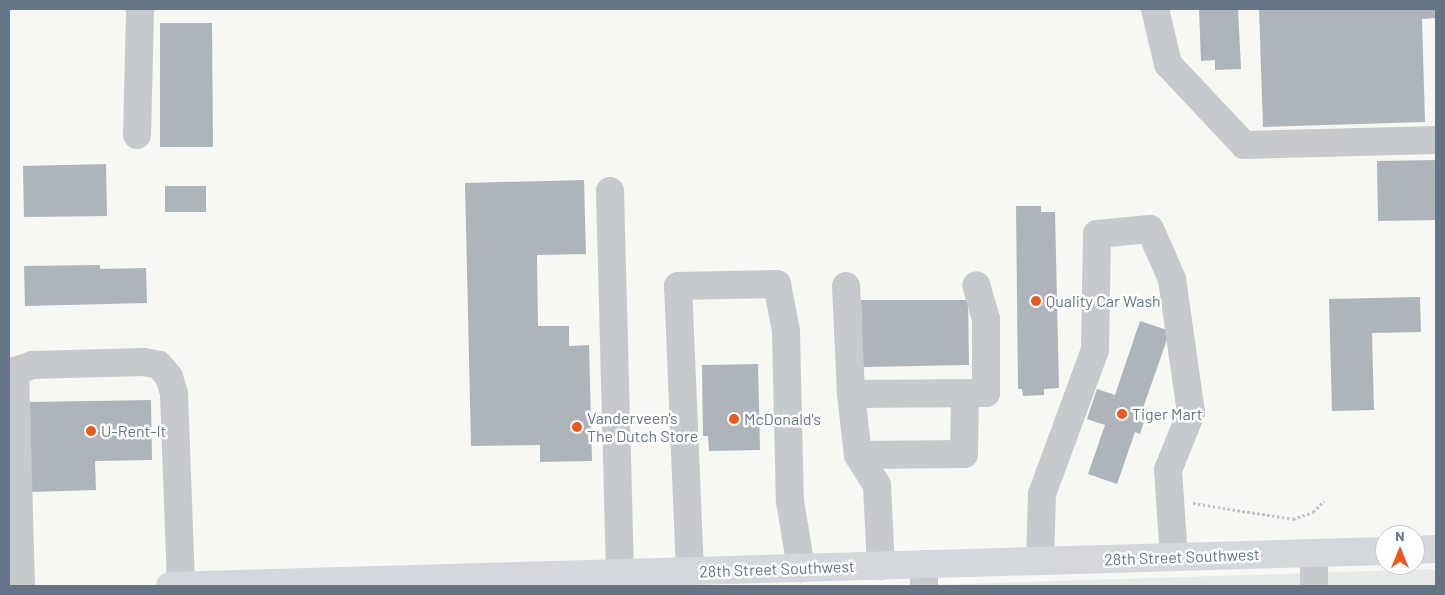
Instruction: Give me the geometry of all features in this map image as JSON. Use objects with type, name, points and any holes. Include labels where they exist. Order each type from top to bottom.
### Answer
[{"type":"main road","name":"28th Street Southwest","points":[[170,586],[445,582],[620,573],[881,566],[924,575],[1040,561],[1375,551]]},
{"type":"lane","points":[[137,135],[140,9]]},
{"type":"lane","points":[[1155,9],[1168,64],[1244,145],[1436,140]]},
{"type":"lane","points":[[610,191],[620,573]]},
{"type":"lane","points":[[1040,561],[1042,494],[1095,350],[1097,234],[1150,229],[1172,279],[1191,413],[1168,470],[1174,557]]},
{"type":"lane","points":[[690,571],[678,286],[777,284],[786,331],[790,501],[801,568]]},
{"type":"lane","points":[[851,394],[986,393],[986,319],[976,285]]},
{"type":"lane","points":[[846,286],[851,394],[858,455],[877,485],[881,566]]},
{"type":"lane","points":[[20,586],[16,371],[32,365],[144,362],[159,365],[169,377],[174,393],[181,586]]},
{"type":"lane","points":[[858,455],[964,454],[965,394]]},
{"type":"lane","points":[[1314,553],[1314,586]]},
{"type":"path","points":[[1170,508],[1204,504],[1226,510],[1293,519],[1313,512],[1324,501]]},
{"type":"shaded area","points":[[1425,569],[1436,569],[1436,586],[902,586],[1375,571],[1375,575],[1425,575]]},
{"type":"building","points":[[1199,9],[1238,9],[1241,69],[1215,70],[1215,60],[1201,61]]},
{"type":"building","points":[[1259,9],[1436,9],[1436,18],[1422,19],[1425,122],[1263,127]]},
{"type":"building","points":[[160,23],[212,23],[213,147],[160,147]]},
{"type":"building","points":[[1436,160],[1436,220],[1378,221],[1377,161]]},
{"type":"building","points":[[106,164],[107,216],[24,217],[23,166]]},
{"type":"building","points":[[584,180],[586,254],[537,255],[538,326],[569,326],[569,346],[589,345],[592,461],[540,462],[540,445],[471,446],[465,183]]},
{"type":"building","points":[[165,186],[206,186],[206,212],[165,212]]},
{"type":"building","name":"Quality Car Wash","points":[[1016,206],[1041,206],[1041,212],[1055,212],[1059,388],[1044,389],[1044,395],[1023,396],[1022,389],[1018,389]]},
{"type":"building","points":[[100,265],[100,269],[146,268],[147,303],[25,306],[24,266]]},
{"type":"building","points":[[1420,297],[1421,332],[1372,333],[1374,410],[1332,411],[1329,299]]},
{"type":"building","points":[[861,300],[968,300],[969,365],[863,367]]},
{"type":"building","points":[[1140,321],[1170,331],[1143,408],[1148,410],[1140,434],[1135,432],[1117,484],[1088,474],[1105,425],[1087,419],[1097,389],[1115,395]]},
{"type":"building","points":[[758,364],[760,450],[709,451],[708,436],[703,436],[702,365]]},
{"type":"building","name":"U-Rent-It","points":[[151,400],[152,460],[95,461],[96,490],[31,492],[30,402]]},
{"type":"place","name":"Quality Car Wash","points":[[1036,301]]},
{"type":"place","name":"Tiger Mart","points":[[1122,414]]},
{"type":"place","name":"McDonald's","points":[[734,419]]},
{"type":"place","name":"Vanderveen's The Dutch Store","points":[[577,427]]},
{"type":"place","name":"U-Rent-It","points":[[91,431]]}]
